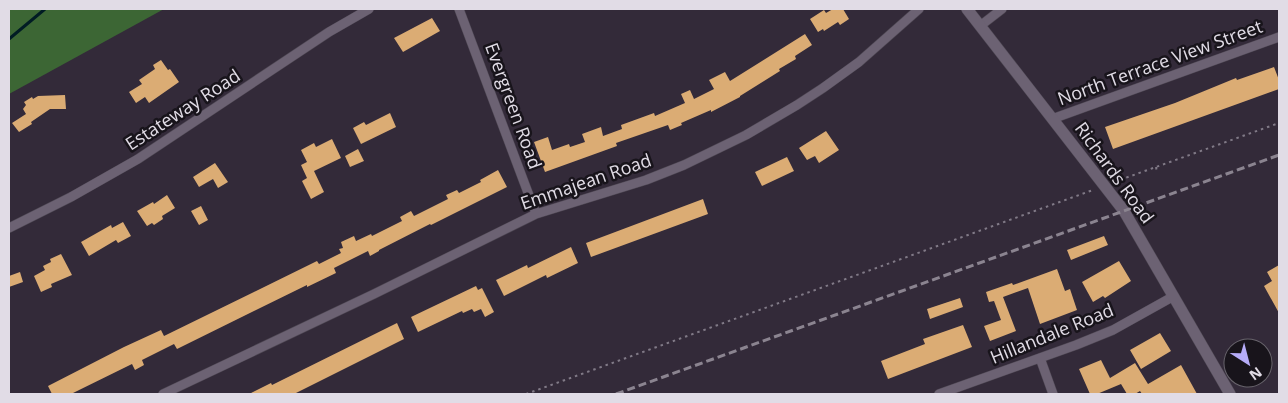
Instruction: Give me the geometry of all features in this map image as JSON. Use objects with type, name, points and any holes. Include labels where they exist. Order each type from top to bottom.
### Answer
[{"type":"street","name":"Estateway Road","points":[[9,228],[138,159],[329,32],[369,9]]},
{"type":"street","name":"Evergreen Road","points":[[459,9],[536,214]]},
{"type":"street","name":"Emmajean Road","points":[[163,394],[366,299],[536,214],[646,180],[684,165],[746,135],[797,105],[859,62],[919,9]]},
{"type":"street","name":"Richards Road","points":[[967,9],[1124,211],[1230,394]]},
{"type":"street","points":[[980,26],[1002,9]]},
{"type":"street","name":"North Terrace View Street","points":[[1052,119],[1279,37]]},
{"type":"street","name":"Hillandale Road","points":[[939,394],[1113,330],[1174,296]]},
{"type":"street","points":[[1040,358],[1053,394]]},
{"type":"path","points":[[526,394],[1279,123]]},
{"type":"path","points":[[1156,167],[1157,172]]},
{"type":"green space","points":[[9,9],[164,9],[9,94]]},
{"type":"building","points":[[833,9],[843,9],[849,19],[840,25],[838,22],[824,31],[823,29],[818,32],[810,19],[824,10],[826,13]]},
{"type":"building","points":[[432,18],[440,31],[403,52],[394,38]]},
{"type":"building","points":[[805,34],[812,45],[795,56],[796,59],[779,69],[780,71],[740,97],[711,112],[711,110],[681,123],[682,125],[670,130],[668,125],[616,143],[617,146],[545,172],[534,142],[548,137],[552,150],[569,144],[570,147],[585,142],[582,134],[601,127],[603,136],[622,129],[621,125],[654,113],[655,116],[685,103],[681,94],[690,90],[694,99],[714,89],[709,80],[725,72],[730,81]]},
{"type":"building","points":[[161,60],[179,82],[149,103],[145,97],[136,103],[129,92],[142,84],[139,80],[155,69],[153,65]]},
{"type":"building","points":[[1274,67],[1279,80],[1279,89],[1113,149],[1105,127],[1175,103],[1236,78],[1237,80]]},
{"type":"building","points":[[65,95],[66,109],[50,109],[19,132],[12,123],[26,114],[23,109],[26,105],[24,102],[32,97],[33,99],[38,96]]},
{"type":"building","points":[[390,113],[396,127],[361,144],[353,128],[364,122],[366,125]]},
{"type":"building","points":[[826,131],[839,150],[819,163],[815,156],[807,160],[799,148]]},
{"type":"building","points":[[332,139],[341,158],[314,171],[324,192],[311,199],[302,181],[307,178],[301,165],[307,162],[301,150],[314,143],[316,147]]},
{"type":"building","points":[[358,149],[364,161],[350,167],[345,156]]},
{"type":"building","points":[[787,157],[794,171],[762,186],[755,172]]},
{"type":"building","points":[[215,163],[228,182],[218,188],[213,179],[199,187],[193,177]]},
{"type":"building","points":[[498,170],[507,187],[430,224],[370,256],[368,251],[334,268],[336,273],[307,287],[307,285],[177,349],[174,344],[142,360],[144,365],[135,370],[132,364],[71,394],[52,394],[48,386],[161,330],[164,336],[317,261],[319,264],[341,253],[339,249],[343,248],[341,242],[354,236],[356,241],[371,234],[372,236],[402,221],[400,217],[411,211],[414,216],[448,199],[446,195],[457,190],[459,193],[481,182],[480,180]]},
{"type":"building","points":[[167,195],[175,208],[162,216],[163,219],[154,225],[152,223],[147,226],[137,211],[153,202],[154,204]]},
{"type":"building","points":[[703,199],[708,214],[591,257],[586,243]]},
{"type":"building","points":[[201,206],[208,220],[199,225],[191,211]]},
{"type":"building","points":[[123,222],[131,236],[118,243],[116,240],[89,256],[81,242],[111,225],[112,228]]},
{"type":"building","points":[[1104,236],[1108,245],[1071,260],[1067,250]]},
{"type":"building","points":[[571,247],[578,263],[547,278],[546,275],[504,296],[496,280],[527,265],[528,268]]},
{"type":"building","points":[[61,254],[72,275],[51,284],[52,287],[41,292],[34,276],[45,270],[43,266],[51,262],[50,259]]},
{"type":"building","points":[[1119,261],[1131,281],[1105,298],[1103,296],[1093,302],[1082,282]]},
{"type":"building","points":[[1279,265],[1279,313],[1264,286],[1272,281],[1267,272]]},
{"type":"building","points":[[1057,269],[1065,291],[1070,289],[1077,310],[1040,324],[1028,288],[1003,297],[1016,331],[990,341],[984,326],[1001,320],[994,301],[989,302],[986,292],[1012,283],[1013,285]]},
{"type":"building","points":[[20,272],[23,282],[9,287],[9,276]]},
{"type":"building","points":[[476,286],[478,290],[482,288],[494,312],[485,317],[481,309],[474,312],[472,309],[463,313],[462,311],[418,332],[411,317]]},
{"type":"building","points":[[960,298],[963,307],[930,319],[927,309]]},
{"type":"building","points":[[397,323],[404,339],[294,394],[249,394],[271,383],[272,385]]},
{"type":"building","points":[[963,325],[972,347],[888,379],[881,361],[925,344],[923,339]]},
{"type":"building","points":[[1160,333],[1171,351],[1141,369],[1130,350]]},
{"type":"building","points":[[1101,360],[1110,378],[1135,363],[1148,384],[1181,365],[1197,394],[1142,394],[1140,391],[1135,394],[1127,394],[1121,384],[1097,394],[1090,394],[1079,369]]},
{"type":"waterway","points":[[9,39],[45,9]]},
{"type":"railway","points":[[616,394],[1279,155]]}]
